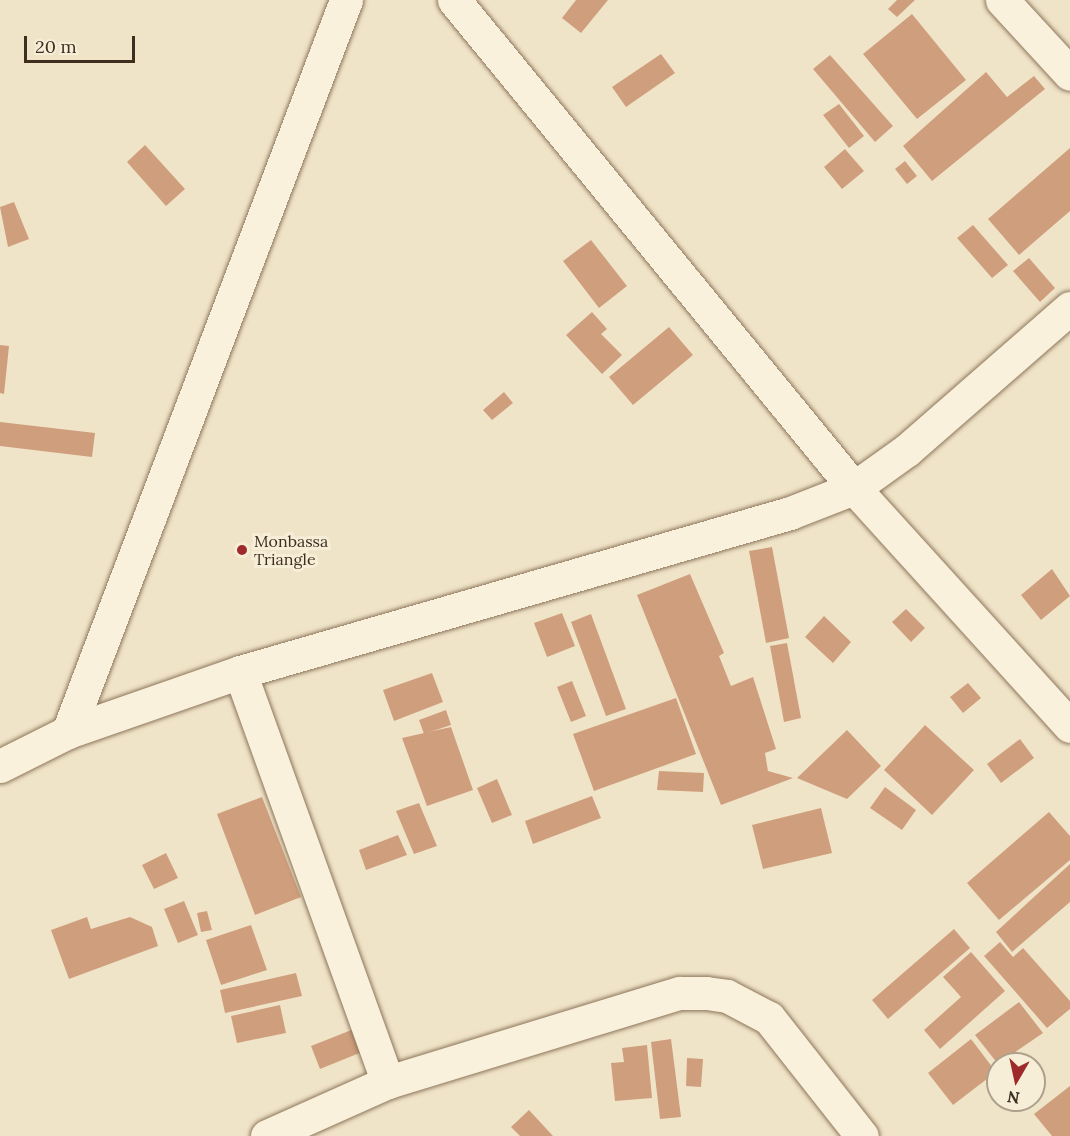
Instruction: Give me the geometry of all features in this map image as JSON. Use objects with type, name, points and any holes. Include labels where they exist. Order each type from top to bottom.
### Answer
[{"type":"street","points":[[68,732],[345,0]]},
{"type":"street","points":[[454,0],[854,488],[1070,726]]},
{"type":"street","points":[[1002,0],[1070,74]]},
{"type":"street","points":[[0,766],[68,732],[240,672],[790,513],[854,488],[906,450],[1070,308]]},
{"type":"street","points":[[240,672],[388,1082]]},
{"type":"street","points":[[267,1136],[388,1082],[680,993],[726,996],[769,1018],[862,1136]]},
{"type":"building","points":[[576,0],[608,0],[581,33],[562,18]]},
{"type":"building","points":[[897,0],[915,0],[897,17],[888,9]]},
{"type":"building","points":[[912,14],[966,80],[917,119],[863,54]]},
{"type":"building","points":[[661,54],[675,73],[626,107],[612,87]]},
{"type":"building","points":[[830,55],[893,126],[875,142],[813,69]]},
{"type":"building","points":[[986,72],[1007,97],[1034,76],[1045,89],[932,181],[903,146]]},
{"type":"building","points":[[839,104],[864,136],[849,148],[823,115]]},
{"type":"building","points":[[145,145],[185,189],[166,206],[127,162]]},
{"type":"building","points":[[1070,148],[1070,211],[1019,255],[988,219]]},
{"type":"building","points":[[845,149],[864,171],[842,189],[824,167]]},
{"type":"building","points":[[905,161],[917,176],[907,184],[895,169]]},
{"type":"building","points":[[14,202],[29,239],[8,247],[0,207]]},
{"type":"building","points":[[973,225],[1008,265],[992,278],[957,238]]},
{"type":"building","points":[[591,240],[627,286],[599,308],[563,261]]},
{"type":"building","points":[[1029,258],[1055,288],[1040,302],[1013,271]]},
{"type":"building","points":[[592,312],[607,329],[601,334],[622,355],[602,374],[566,335]]},
{"type":"building","points":[[669,327],[693,355],[633,405],[609,377]]},
{"type":"building","points":[[0,345],[9,346],[4,394],[0,393]]},
{"type":"building","points":[[504,392],[513,403],[492,420],[483,410]]},
{"type":"building","points":[[0,422],[95,433],[92,457],[0,446]]},
{"type":"building","points":[[772,547],[789,638],[766,643],[749,551]]},
{"type":"building","points":[[1052,569],[1070,596],[1041,620],[1021,595]]},
{"type":"building","points":[[690,574],[724,653],[719,656],[731,686],[753,677],[776,749],[765,753],[768,771],[793,778],[721,805],[637,595]]},
{"type":"building","points":[[906,609],[925,628],[911,642],[892,622]]},
{"type":"building","points":[[562,613],[575,646],[547,657],[534,623]]},
{"type":"building","points":[[591,614],[626,709],[606,716],[571,622]]},
{"type":"building","points":[[824,616],[851,642],[833,663],[805,637]]},
{"type":"building","points":[[787,643],[801,718],[784,722],[770,646]]},
{"type":"building","points":[[432,673],[443,702],[394,721],[383,690]]},
{"type":"building","points":[[572,681],[586,716],[571,722],[557,687]]},
{"type":"building","points":[[968,683],[981,698],[963,713],[950,697]]},
{"type":"building","points":[[676,698],[696,754],[594,791],[573,734]]},
{"type":"building","points":[[446,710],[451,725],[424,734],[419,720]]},
{"type":"building","points":[[925,725],[974,770],[932,815],[884,770]]},
{"type":"building","points":[[451,727],[473,790],[427,806],[402,738]]},
{"type":"building","points":[[847,730],[881,766],[847,799],[797,778]]},
{"type":"building","points":[[1020,739],[1034,758],[1001,783],[987,764]]},
{"type":"building","points":[[659,771],[704,773],[703,792],[657,790]]},
{"type":"building","points":[[497,779],[512,815],[492,823],[477,788]]},
{"type":"building","points":[[885,787],[916,810],[902,830],[870,808]]},
{"type":"building","points":[[592,796],[601,818],[533,844],[525,821]]},
{"type":"building","points":[[262,797],[301,897],[255,915],[217,814]]},
{"type":"building","points":[[419,803],[437,846],[414,854],[396,811]]},
{"type":"building","points":[[821,808],[832,853],[763,869],[752,825]]},
{"type":"building","points":[[1049,812],[1070,836],[1070,860],[999,920],[967,883]]},
{"type":"building","points":[[398,835],[407,855],[366,870],[359,850]]},
{"type":"building","points":[[166,853],[178,878],[154,889],[142,865]]},
{"type":"building","points":[[1070,864],[1070,902],[1012,952],[996,932]]},
{"type":"building","points":[[184,901],[198,935],[178,943],[164,909]]},
{"type":"building","points":[[207,911],[212,930],[201,932],[197,913]]},
{"type":"building","points":[[87,917],[91,929],[130,917],[152,927],[158,946],[69,979],[51,930]]},
{"type":"building","points":[[251,925],[267,970],[221,985],[206,940]]},
{"type":"building","points":[[954,929],[970,948],[888,1019],[872,1000]]},
{"type":"building","points":[[1000,942],[1013,957],[1023,948],[1070,1001],[1070,1009],[1047,1028],[984,956]]},
{"type":"building","points":[[971,952],[1005,991],[940,1049],[924,1030],[961,997],[943,977]]},
{"type":"building","points":[[296,973],[302,996],[225,1013],[220,990]]},
{"type":"building","points":[[1019,1002],[1043,1033],[1015,1052],[988,1052],[975,1035]]},
{"type":"building","points":[[280,1005],[286,1033],[237,1043],[231,1016]]},
{"type":"building","points":[[354,1029],[362,1052],[320,1069],[311,1046]]},
{"type":"building","points":[[671,1039],[681,1117],[660,1119],[651,1042]]},
{"type":"building","points":[[971,1039],[986,1059],[986,1080],[953,1105],[928,1073]]},
{"type":"building","points":[[647,1045],[652,1098],[615,1101],[611,1063],[624,1062],[622,1048]]},
{"type":"building","points":[[687,1058],[703,1059],[701,1087],[686,1086]]},
{"type":"building","points":[[1070,1086],[1070,1136],[1052,1136],[1034,1114],[1046,1112],[1046,1105]]},
{"type":"building","points":[[529,1110],[553,1136],[520,1136],[511,1127]]},
{"type":"place","name":"Monbassa Triangle","points":[[242,550]]}]
